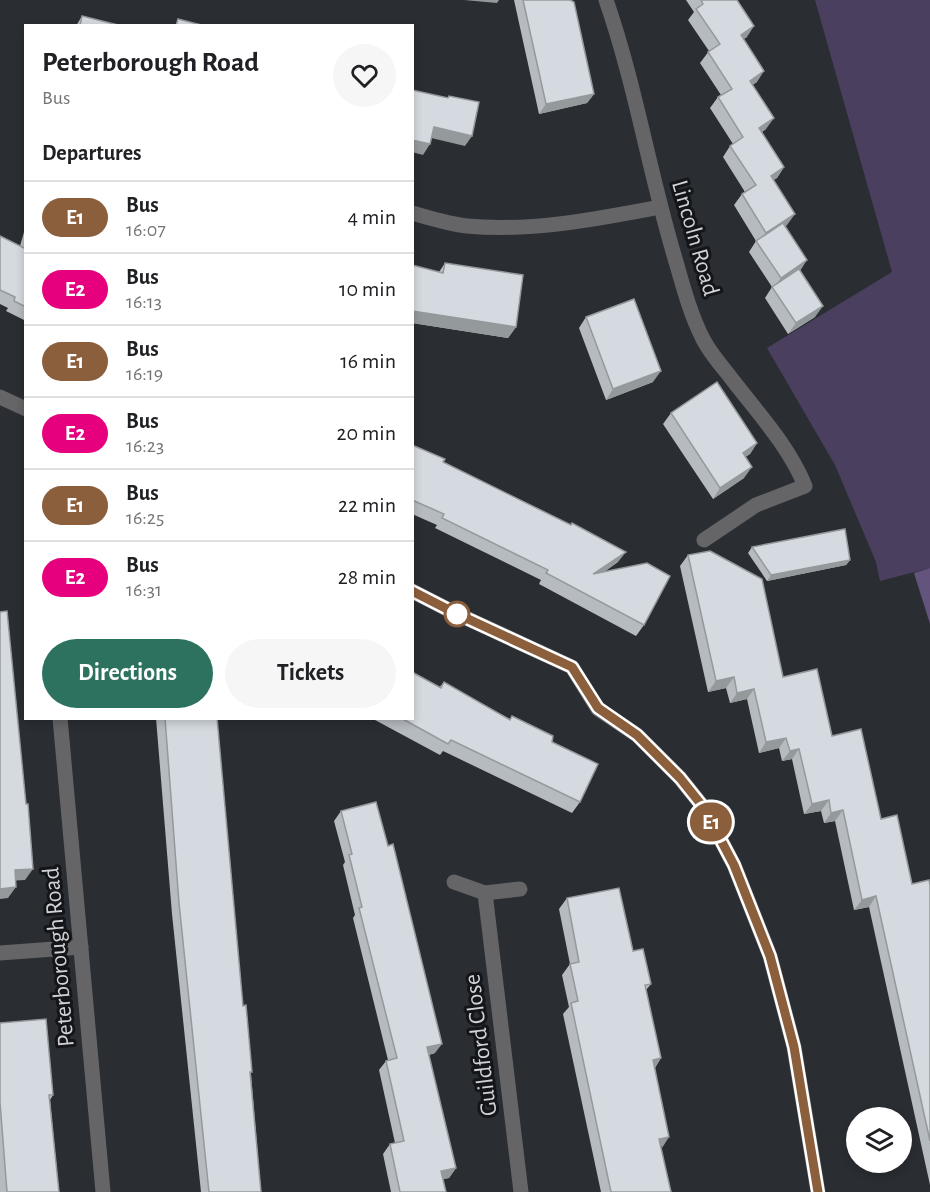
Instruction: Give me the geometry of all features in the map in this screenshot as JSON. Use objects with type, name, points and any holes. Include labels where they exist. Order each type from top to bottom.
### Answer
[{"type":"street","name":"Lincoln Road","points":[[606,0],[615,24],[660,207],[682,282],[702,337],[796,463],[805,486],[756,505],[704,540]]},
{"type":"street","points":[[414,214],[464,226],[513,228],[578,222],[660,207]]},
{"type":"street","points":[[0,397],[24,408]]},
{"type":"street","points":[[414,592],[572,667],[598,708],[637,735],[680,778],[704,808],[734,865],[770,956],[794,1047],[818,1192]]},
{"type":"street","name":"Peterborough Road","points":[[60,720],[103,1192]]},
{"type":"street","points":[[454,882],[485,893],[520,889]]},
{"type":"street","name":"Guildford Close","points":[[485,893],[521,1192]]},
{"type":"street","points":[[0,953],[81,947]]},
{"type":"shaded area","points":[[815,0],[930,0],[930,568],[880,581],[876,562],[835,465],[767,348],[892,272]]},
{"type":"shaded area","points":[[930,568],[930,624],[914,573]]},
{"type":"building","points":[[523,0],[570,0],[574,2],[594,94],[546,104]]},
{"type":"building","points":[[701,0],[737,0],[754,26],[741,35],[764,71],[750,81],[774,118],[759,128],[784,167],[771,176],[795,214],[766,233],[742,194],[756,185],[730,146],[743,137],[718,97],[732,89],[708,52],[720,44],[696,9],[703,4]]},
{"type":"building","points":[[82,16],[114,24],[80,24]]},
{"type":"building","points":[[178,19],[197,24],[177,24]]},
{"type":"building","points":[[414,90],[479,102],[472,136],[434,127],[430,144],[414,140]]},
{"type":"building","points":[[783,223],[807,260],[781,278],[756,241]]},
{"type":"building","points":[[0,236],[24,248],[24,306],[14,301],[15,297],[0,290]]},
{"type":"building","points":[[445,263],[523,275],[516,327],[414,311],[414,266],[443,273]]},
{"type":"building","points":[[799,269],[823,306],[796,323],[772,287]]},
{"type":"building","points":[[634,299],[661,371],[613,389],[586,317]]},
{"type":"building","points":[[717,382],[757,443],[743,453],[752,467],[720,488],[671,413]]},
{"type":"building","points":[[414,446],[445,459],[443,462],[571,525],[572,523],[626,552],[593,574],[647,563],[670,576],[644,625],[546,573],[548,570],[442,518],[444,514],[414,501]]},
{"type":"building","points":[[845,529],[850,560],[771,575],[752,547]]},
{"type":"building","points":[[710,551],[762,579],[783,677],[817,669],[832,736],[861,729],[881,819],[897,815],[912,884],[929,880],[930,1141],[876,896],[862,900],[843,810],[831,813],[829,800],[812,804],[799,749],[790,751],[786,738],[766,742],[754,689],[737,693],[734,677],[716,681],[688,555]]},
{"type":"building","points":[[7,611],[33,869],[15,870],[16,887],[0,889],[0,612]]},
{"type":"building","points":[[414,673],[441,688],[444,682],[510,720],[512,716],[553,736],[552,742],[598,764],[580,802],[451,740],[448,744],[405,720],[414,720]]},
{"type":"building","points":[[165,720],[217,720],[243,1006],[246,1005],[261,1192],[209,1192],[179,903]]},
{"type":"building","points":[[376,802],[388,846],[393,844],[442,1044],[427,1047],[456,1168],[441,1171],[446,1192],[400,1192],[390,1144],[404,1141],[386,1061],[397,1058],[359,908],[362,907],[341,811]]},
{"type":"building","points":[[619,888],[633,951],[643,949],[651,984],[645,985],[661,1058],[653,1060],[669,1137],[659,1139],[671,1192],[611,1192],[571,1003],[578,1001],[570,964],[579,962],[567,898]]},
{"type":"building","points":[[46,1019],[53,1095],[49,1095],[59,1192],[7,1192],[0,1102],[0,1023]]},
{"type":"bus line","name":"E1","points":[[414,592],[572,667],[598,708],[637,735],[680,778],[704,808],[734,865],[770,956],[794,1047],[818,1192]]}]
